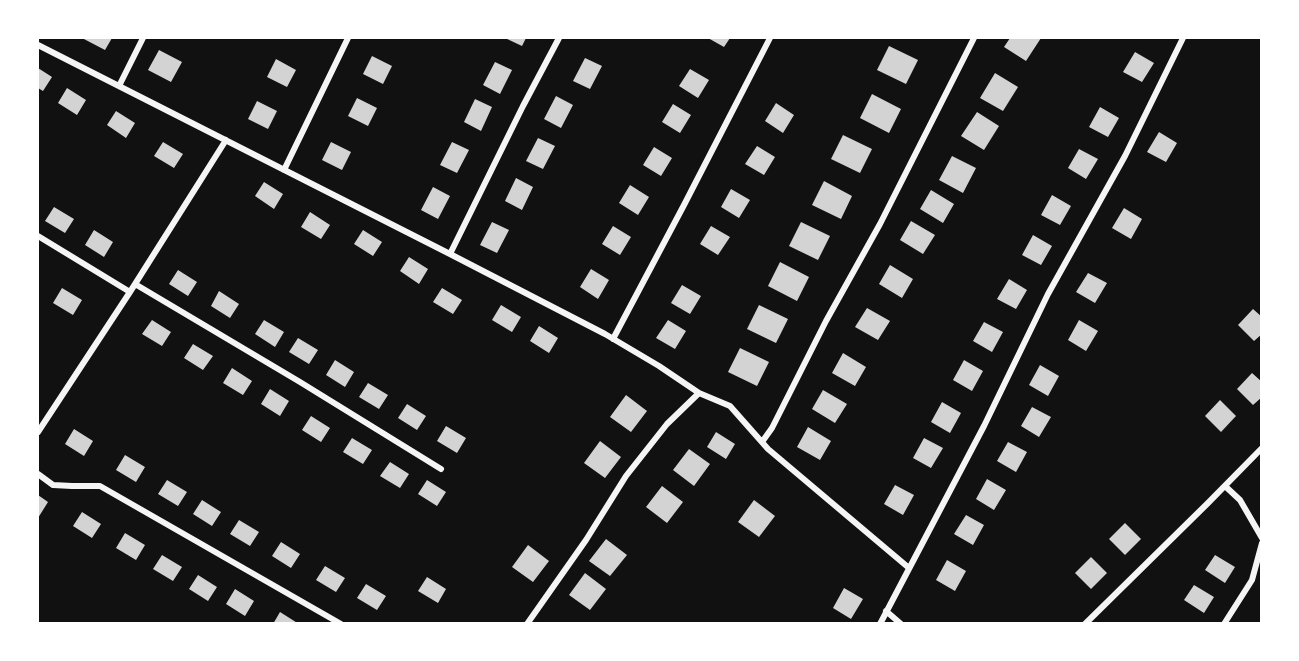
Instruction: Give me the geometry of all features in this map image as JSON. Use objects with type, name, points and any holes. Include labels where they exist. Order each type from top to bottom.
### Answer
[{"type":"street","points":[[119,86],[143,38]]},
{"type":"street","points":[[284,170],[348,38]]},
{"type":"street","points":[[450,254],[559,38]]},
{"type":"street","points":[[613,339],[770,38]]},
{"type":"street","points":[[762,442],[772,428],[826,321],[880,224],[974,38]]},
{"type":"street","points":[[879,624],[984,426],[1048,294],[1125,156],[1183,38]]},
{"type":"street","points":[[38,45],[613,339],[699,393],[730,406],[762,442],[789,467],[909,568]]},
{"type":"street","points":[[38,432],[135,285],[226,140]]},
{"type":"street","points":[[38,236],[130,292]]},
{"type":"street","points":[[135,285],[300,382],[441,469]]},
{"type":"street","points":[[527,624],[586,540],[626,476],[667,424],[699,393]]},
{"type":"street","points":[[1085,624],[1262,448]]},
{"type":"street","points":[[38,474],[54,485],[100,486],[341,624]]},
{"type":"street","points":[[1225,486],[1240,500],[1262,538]]},
{"type":"street","points":[[1224,624],[1252,580],[1262,543]]},
{"type":"street","points":[[886,611],[901,624]]},
{"type":"building","points":[[82,38],[112,38],[105,50]]},
{"type":"building","points":[[505,38],[526,38],[522,46]]},
{"type":"building","points":[[708,38],[730,38],[724,47]]},
{"type":"building","points":[[1010,38],[1041,38],[1026,61],[1004,47]]},
{"type":"building","points":[[889,46],[918,60],[906,84],[877,70]]},
{"type":"building","points":[[159,50],[182,62],[171,82],[148,70]]},
{"type":"building","points":[[1135,52],[1154,63],[1142,82],[1123,72]]},
{"type":"building","points":[[372,56],[392,66],[383,84],[363,74]]},
{"type":"building","points":[[585,58],[602,66],[590,89],[573,81]]},
{"type":"building","points":[[276,59],[296,70],[287,87],[267,77]]},
{"type":"building","points":[[495,62],[512,70],[500,94],[483,85]]},
{"type":"building","points":[[38,68],[52,77],[43,91],[38,88]]},
{"type":"building","points":[[690,69],[709,80],[698,98],[679,86]]},
{"type":"building","points":[[995,73],[1018,87],[1003,111],[980,98]]},
{"type":"building","points":[[67,88],[86,100],[77,115],[58,103]]},
{"type":"building","points":[[872,94],[901,109],[889,133],[860,118]]},
{"type":"building","points":[[556,96],[573,105],[561,128],[544,119]]},
{"type":"building","points":[[357,98],[377,108],[368,126],[348,116]]},
{"type":"building","points":[[475,99],[492,107],[481,131],[464,122]]},
{"type":"building","points":[[257,101],[277,111],[268,129],[248,119]]},
{"type":"building","points":[[776,103],[794,115],[783,133],[765,121]]},
{"type":"building","points":[[673,104],[691,115],[680,133],[662,122]]},
{"type":"building","points":[[1100,107],[1119,118],[1108,137],[1089,127]]},
{"type":"building","points":[[116,111],[135,123],[126,138],[107,125]]},
{"type":"building","points":[[977,112],[999,126],[984,150],[961,136]]},
{"type":"building","points":[[1159,132],[1177,143],[1166,162],[1147,152]]},
{"type":"building","points":[[843,135],[872,149],[860,173],[831,159]]},
{"type":"building","points":[[538,138],[555,146],[543,169],[526,161]]},
{"type":"building","points":[[163,142],[183,154],[174,168],[154,156]]},
{"type":"building","points":[[331,142],[351,152],[342,170],[322,160]]},
{"type":"building","points":[[452,142],[469,150],[457,173],[440,165]]},
{"type":"building","points":[[757,146],[775,157],[764,175],[745,164]]},
{"type":"building","points":[[654,147],[672,158],[661,176],[643,165]]},
{"type":"building","points":[[1079,149],[1098,159],[1086,179],[1068,168]]},
{"type":"building","points":[[952,156],[976,168],[963,193],[939,180]]},
{"type":"building","points":[[516,178],[533,187],[522,210],[505,201]]},
{"type":"building","points":[[824,181],[852,196],[841,219],[812,205]]},
{"type":"building","points":[[264,182],[283,194],[274,209],[255,196]]},
{"type":"building","points":[[630,185],[649,197],[638,215],[619,203]]},
{"type":"building","points":[[433,187],[450,196],[438,219],[421,210]]},
{"type":"building","points":[[731,189],[750,200],[739,218],[721,207]]},
{"type":"building","points":[[931,190],[954,204],[943,223],[920,209]]},
{"type":"building","points":[[1052,195],[1071,206],[1060,225],[1041,215]]},
{"type":"building","points":[[54,207],[74,219],[65,233],[45,221]]},
{"type":"building","points":[[1124,208],[1142,219],[1131,239],[1112,228]]},
{"type":"building","points":[[310,212],[330,225],[321,239],[301,227]]},
{"type":"building","points":[[911,221],[935,235],[923,254],[900,240]]},
{"type":"building","points":[[492,222],[509,230],[497,253],[480,245]]},
{"type":"building","points":[[801,222],[830,236],[818,260],[789,246]]},
{"type":"building","points":[[613,226],[631,237],[620,255],[602,244]]},
{"type":"building","points":[[711,226],[730,237],[718,255],[700,244]]},
{"type":"building","points":[[94,230],[113,242],[104,257],[85,245]]},
{"type":"building","points":[[363,230],[382,242],[373,256],[354,244]]},
{"type":"building","points":[[1033,235],[1052,246],[1041,265],[1022,255]]},
{"type":"building","points":[[409,257],[428,269],[419,284],[400,271]]},
{"type":"building","points":[[780,262],[809,277],[797,301],[768,286]]},
{"type":"building","points":[[890,265],[913,279],[902,298],[879,284]]},
{"type":"building","points":[[591,269],[609,280],[598,299],[580,287]]},
{"type":"building","points":[[178,270],[197,282],[188,296],[169,284]]},
{"type":"building","points":[[1088,273],[1107,283],[1095,303],[1076,292]]},
{"type":"building","points":[[1009,279],[1027,290],[1016,309],[997,299]]},
{"type":"building","points":[[682,285],[701,296],[690,314],[671,303]]},
{"type":"building","points":[[62,288],[82,300],[73,315],[53,303]]},
{"type":"building","points":[[442,288],[462,300],[453,314],[433,302]]},
{"type":"building","points":[[219,291],[239,304],[230,318],[211,306]]},
{"type":"building","points":[[501,305],[521,317],[512,332],[492,320]]},
{"type":"building","points":[[759,305],[788,319],[776,343],[747,329]]},
{"type":"building","points":[[867,308],[890,321],[878,340],[855,327]]},
{"type":"building","points":[[1253,309],[1262,317],[1262,334],[1254,341],[1238,325]]},
{"type":"building","points":[[152,320],[171,332],[162,346],[142,334]]},
{"type":"building","points":[[264,320],[284,332],[275,347],[255,334]]},
{"type":"building","points":[[668,320],[686,331],[675,349],[656,338]]},
{"type":"building","points":[[1079,320],[1098,331],[1086,351],[1068,340]]},
{"type":"building","points":[[984,322],[1003,332],[992,352],[973,341]]},
{"type":"building","points":[[539,326],[558,338],[549,353],[530,341]]},
{"type":"building","points":[[298,338],[318,350],[309,364],[289,352]]},
{"type":"building","points":[[193,344],[213,356],[203,370],[184,358]]},
{"type":"building","points":[[740,348],[769,362],[757,386],[728,372]]},
{"type":"building","points":[[843,353],[866,367],[855,386],[832,373]]},
{"type":"building","points":[[335,360],[354,372],[345,387],[326,375]]},
{"type":"building","points":[[964,360],[983,371],[972,391],[953,380]]},
{"type":"building","points":[[1040,365],[1059,376],[1048,396],[1029,385]]},
{"type":"building","points":[[232,368],[252,381],[243,395],[223,383]]},
{"type":"building","points":[[1252,373],[1262,382],[1262,397],[1253,405],[1237,389]]},
{"type":"building","points":[[368,383],[388,395],[379,409],[359,397]]},
{"type":"building","points":[[270,389],[289,401],[280,416],[261,404]]},
{"type":"building","points":[[823,390],[847,404],[835,423],[812,409]]},
{"type":"building","points":[[626,395],[647,411],[631,432],[610,417]]},
{"type":"building","points":[[1220,400],[1236,416],[1221,432],[1205,416]]},
{"type":"building","points":[[942,402],[961,413],[950,433],[931,422]]},
{"type":"building","points":[[407,404],[426,416],[417,430],[398,418]]},
{"type":"building","points":[[1032,407],[1051,417],[1039,437],[1021,426]]},
{"type":"building","points":[[311,416],[330,428],[321,442],[302,430]]},
{"type":"building","points":[[446,426],[466,438],[457,453],[437,441]]},
{"type":"building","points":[[808,427],[831,441],[820,460],[797,447]]},
{"type":"building","points":[[74,429],[93,441],[84,456],[65,444]]},
{"type":"building","points":[[716,432],[735,444],[726,459],[707,447]]},
{"type":"building","points":[[352,438],[372,450],[363,464],[343,452]]},
{"type":"building","points":[[924,438],[943,448],[931,468],[913,458]]},
{"type":"building","points":[[600,441],[621,457],[605,478],[584,463]]},
{"type":"building","points":[[1008,442],[1027,452],[1016,472],[997,461]]},
{"type":"building","points":[[689,449],[710,464],[694,486],[673,470]]},
{"type":"building","points":[[125,455],[145,467],[136,482],[116,470]]},
{"type":"building","points":[[390,462],[409,474],[400,488],[380,476]]},
{"type":"building","points":[[987,479],[1006,490],[994,510],[976,499]]},
{"type":"building","points":[[167,480],[187,492],[178,506],[158,494]]},
{"type":"building","points":[[427,480],[446,492],[437,506],[418,494]]},
{"type":"building","points":[[895,485],[914,495],[903,515],[884,504]]},
{"type":"building","points":[[662,486],[683,502],[667,523],[646,507]]},
{"type":"building","points":[[38,495],[48,502],[38,518]]},
{"type":"building","points":[[202,500],[221,512],[212,526],[193,514]]},
{"type":"building","points":[[754,500],[775,516],[759,537],[738,522]]},
{"type":"building","points":[[82,512],[101,524],[92,538],[73,526]]},
{"type":"building","points":[[966,515],[984,525],[973,545],[954,534]]},
{"type":"building","points":[[239,520],[259,532],[250,546],[230,534]]},
{"type":"building","points":[[1125,523],[1141,539],[1125,555],[1109,539]]},
{"type":"building","points":[[125,533],[145,545],[136,560],[116,548]]},
{"type":"building","points":[[606,539],[627,555],[610,576],[589,561]]},
{"type":"building","points":[[281,542],[300,554],[291,568],[272,556]]},
{"type":"building","points":[[528,545],[549,561],[533,582],[512,567]]},
{"type":"building","points":[[162,555],[182,567],[173,581],[153,569]]},
{"type":"building","points":[[1215,555],[1235,567],[1225,583],[1205,570]]},
{"type":"building","points":[[1091,557],[1107,573],[1091,589],[1075,573]]},
{"type":"building","points":[[947,560],[966,571],[955,591],[936,580]]},
{"type":"building","points":[[325,566],[345,578],[336,592],[316,580]]},
{"type":"building","points":[[585,573],[606,589],[590,610],[569,595]]},
{"type":"building","points":[[198,575],[217,587],[208,601],[189,589]]},
{"type":"building","points":[[427,577],[446,589],[438,603],[418,591]]},
{"type":"building","points":[[366,584],[386,596],[377,610],[357,598]]},
{"type":"building","points":[[1194,585],[1214,597],[1204,613],[1184,600]]},
{"type":"building","points":[[844,588],[863,599],[851,619],[833,608]]},
{"type":"building","points":[[235,589],[254,601],[245,616],[226,604]]},
{"type":"building","points":[[280,612],[299,624],[273,624]]}]
